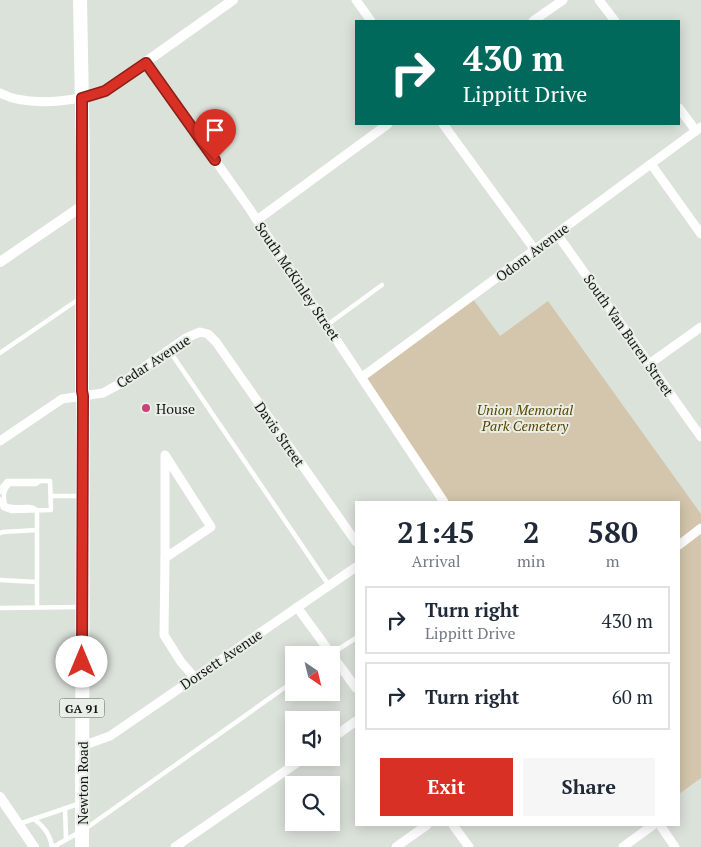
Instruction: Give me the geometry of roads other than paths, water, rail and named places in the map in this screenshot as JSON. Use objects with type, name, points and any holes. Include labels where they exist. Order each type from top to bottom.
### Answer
[{"type":"main road","name":"Newton Road","points":[[80,0],[83,396],[82,847]]},
{"type":"street","points":[[0,93],[7,97],[60,102],[105,91],[233,0]]},
{"type":"street","points":[[356,0],[370,20]]},
{"type":"street","points":[[534,20],[562,0]]},
{"type":"street","points":[[599,0],[614,20]]},
{"type":"street","name":"South McKinley Street","points":[[146,63],[257,220],[443,501]]},
{"type":"street","points":[[680,109],[699,129]]},
{"type":"street","points":[[257,220],[387,125]]},
{"type":"street","points":[[444,125],[535,250]]},
{"type":"street","name":"Odom Avenue","points":[[362,377],[699,129]]},
{"type":"street","points":[[651,164],[701,234]]},
{"type":"street","points":[[0,262],[82,206]]},
{"type":"street","name":"South Van Buren Street","points":[[557,234],[701,437]]},
{"type":"street","points":[[649,364],[701,327]]},
{"type":"street","name":"Cedar Avenue","points":[[0,441],[62,399],[103,393],[123,382],[186,338],[200,332]]},
{"type":"street","name":"Davis Street","points":[[200,332],[208,334],[216,342],[355,541]]},
{"type":"street","points":[[165,558],[211,527],[165,455],[164,635],[181,662],[195,678]]},
{"type":"street","points":[[680,544],[701,528]]},
{"type":"street","name":"Dorsett Avenue","points":[[82,746],[110,736],[355,567]]},
{"type":"street","points":[[297,607],[325,646]]},
{"type":"street","points":[[340,667],[355,687]]},
{"type":"street","points":[[340,733],[355,722]]},
{"type":"street","points":[[175,847],[292,766]]},
{"type":"street","points":[[1,800],[34,847]]},
{"type":"street","points":[[396,847],[426,826]]},
{"type":"street","points":[[454,826],[469,847]]},
{"type":"street","points":[[622,847],[652,826]]},
{"type":"street","points":[[661,826],[675,847]]},
{"type":"lane","points":[[327,325],[382,285]]},
{"type":"lane","points":[[0,353],[82,297]]},
{"type":"lane","points":[[169,350],[328,584]]},
{"type":"lane","points":[[0,492],[7,481],[50,481],[51,510],[11,512],[3,508],[0,499]]},
{"type":"lane","points":[[37,510],[32,507],[9,507],[5,505],[3,495],[9,484],[36,484],[40,481]]},
{"type":"lane","points":[[52,496],[83,496]]},
{"type":"lane","points":[[37,510],[37,607]]},
{"type":"lane","points":[[0,533],[37,530]]},
{"type":"lane","points":[[0,580],[37,582]]},
{"type":"lane","points":[[0,608],[82,607]]},
{"type":"lane","points":[[340,649],[355,639]]},
{"type":"lane","points":[[34,819],[43,826],[50,836],[52,847],[66,840],[82,831],[285,687]]},
{"type":"lane","points":[[18,824],[82,802]]},
{"type":"lane","points":[[65,808],[66,840]]},
{"type":"place","name":"House","points":[[146,408]]},
{"type":"park label","name":"Union Memorial Park Cemetery","points":[[525,418]]}]
